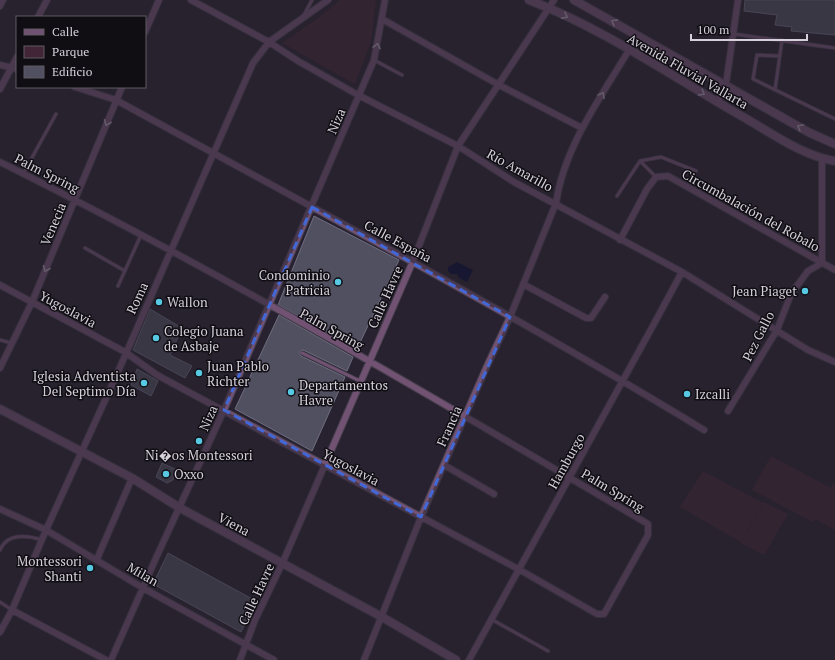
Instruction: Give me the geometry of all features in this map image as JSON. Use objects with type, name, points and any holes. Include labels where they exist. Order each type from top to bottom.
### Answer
[{"type":"street","points":[[0,6],[3,0]]},
{"type":"street","points":[[39,16],[47,0]]},
{"type":"street","points":[[146,30],[159,0]]},
{"type":"street","name":"Río Amarillo","points":[[192,0],[269,42],[298,62],[358,95],[458,146],[514,182],[556,203],[620,240],[682,272],[808,350],[835,362]]},
{"type":"street","name":"Roma","points":[[0,632],[12,610],[46,530],[82,453],[253,63],[269,42],[328,0]]},
{"type":"street","name":"Niza","points":[[111,660],[224,410],[374,60],[385,0]]},
{"type":"street","name":"Avenida Fluvial Vallarta","points":[[529,0],[549,8],[629,50],[790,144],[822,159],[835,161]]},
{"type":"street","name":"Calle Havre","points":[[240,660],[255,620],[282,564],[368,362],[413,261],[458,146],[554,0]]},
{"type":"street","name":"Avenida Fluvial Vallarta","points":[[574,0],[726,84],[810,133],[835,144]]},
{"type":"street","points":[[717,102],[726,84],[738,0]]},
{"type":"street","points":[[382,19],[499,85],[582,128]]},
{"type":"street","name":"Francia","points":[[364,660],[421,517],[510,317],[556,203],[562,174],[582,128],[629,50]]},
{"type":"street","points":[[0,65],[14,69],[0,89]]},
{"type":"street","name":"Calle España","points":[[78,88],[116,100],[213,154],[413,261],[623,381],[704,430]]},
{"type":"street","name":"Venecia","points":[[0,368],[32,302],[76,200],[122,88]]},
{"type":"street","points":[[822,159],[822,263]]},
{"type":"street","name":"Palm Spring","points":[[0,162],[76,200],[268,305],[465,417],[648,524]]},
{"type":"street","name":"Circumbalación del Robalo","points":[[656,177],[668,176],[835,270]]},
{"type":"street","points":[[620,240],[647,189],[656,177]]},
{"type":"street","name":"Pez Gallo","points":[[728,411],[777,330],[791,294],[808,271],[822,263]]},
{"type":"street","name":"Hamburgo","points":[[469,660],[520,570],[568,477],[623,381],[682,272]]},
{"type":"street","points":[[523,284],[586,318],[591,318],[605,296]]},
{"type":"street","name":"Yugoslavia","points":[[0,285],[125,352],[157,375],[520,570],[597,614],[604,614],[648,535],[648,524]]},
{"type":"street","name":"Viena","points":[[0,409],[132,478],[180,508],[382,617],[456,660]]},
{"type":"street","points":[[444,465],[494,494]]},
{"type":"street","points":[[96,559],[132,478]]},
{"type":"street","name":"Milan","points":[[0,509],[46,530],[143,588],[274,660]]},
{"type":"street","points":[[12,610],[106,660]]},
{"type":"lane","points":[[302,19],[312,0]]},
{"type":"lane","points":[[734,34],[835,48]]},
{"type":"lane","points":[[775,90],[782,40]]},
{"type":"lane","points":[[780,56],[756,55],[753,79],[835,119]]},
{"type":"lane","points":[[374,60],[402,75]]},
{"type":"lane","points":[[24,174],[56,114]]},
{"type":"lane","points":[[617,196],[640,161],[661,157],[696,171]]},
{"type":"lane","points":[[640,161],[656,177]]},
{"type":"lane","points":[[118,286],[141,235]]},
{"type":"lane","points":[[85,248],[125,271]]},
{"type":"lane","points":[[0,340],[11,343]]},
{"type":"lane","points":[[302,353],[360,381]]},
{"type":"lane","points":[[0,550],[3,542],[8,540],[29,535],[42,540]]},
{"type":"lane","points":[[0,602],[12,610]]},
{"type":"lane","points":[[491,619],[548,651]]},
{"type":"highlighted area","points":[[312,207],[510,317],[421,517],[224,410]]},
{"type":"green space","points":[[340,0],[376,0],[371,42],[355,84],[282,43],[317,19]]},
{"type":"green space","points":[[771,456],[831,488],[833,484],[835,485],[835,530],[815,519],[813,522],[752,490]]},
{"type":"green space","points":[[703,471],[763,503],[741,542],[680,507]]},
{"type":"green space","points":[[764,502],[788,514],[764,555],[741,543]]},
{"type":"shaded area","points":[[457,262],[473,270],[467,282],[459,278],[457,274],[451,274],[448,271],[448,267]]},
{"type":"building","points":[[745,0],[835,0],[835,35],[791,31],[792,27],[775,25],[777,15],[744,11]]},
{"type":"building","name":"Condominio Patricia","points":[[314,216],[399,260],[357,349],[278,305]]},
{"type":"building","name":"Colegio Juana de Asbaje","points":[[150,309],[182,328],[170,355],[192,366],[185,378],[133,350]]},
{"type":"building","name":"Departamentos Havre","points":[[279,315],[353,357],[347,371],[303,350],[299,352],[301,356],[345,377],[312,451],[235,409]]},
{"type":"building","name":"Iglesia Adventista Del Septimo Día","points":[[137,369],[158,381],[151,396],[131,385]]},
{"type":"building","name":"Oxxo","points":[[162,463],[177,470],[173,480],[167,483],[156,477]]},
{"type":"building","points":[[168,553],[256,601],[241,632],[153,584]]},
{"type":"place","name":"Condominio Patricia","points":[[338,282]]},
{"type":"place","name":"Jean Piaget","points":[[805,291]]},
{"type":"place","name":"Wallon","points":[[159,302]]},
{"type":"place","name":"Colegio Juana de Asbaje","points":[[156,338]]},
{"type":"place","name":"Juan Pablo Richter","points":[[199,373]]},
{"type":"place","name":"Iglesia Adventista Del Septimo Día","points":[[144,383]]},
{"type":"place","name":"Departamentos Havre","points":[[291,392]]},
{"type":"place","name":"Izcalli","points":[[687,394]]},
{"type":"place","name":"Ni�os Montessori","points":[[199,441]]},
{"type":"place","name":"Oxxo","points":[[166,474]]},
{"type":"place","name":"Montessori Shanti","points":[[90,568]]}]
